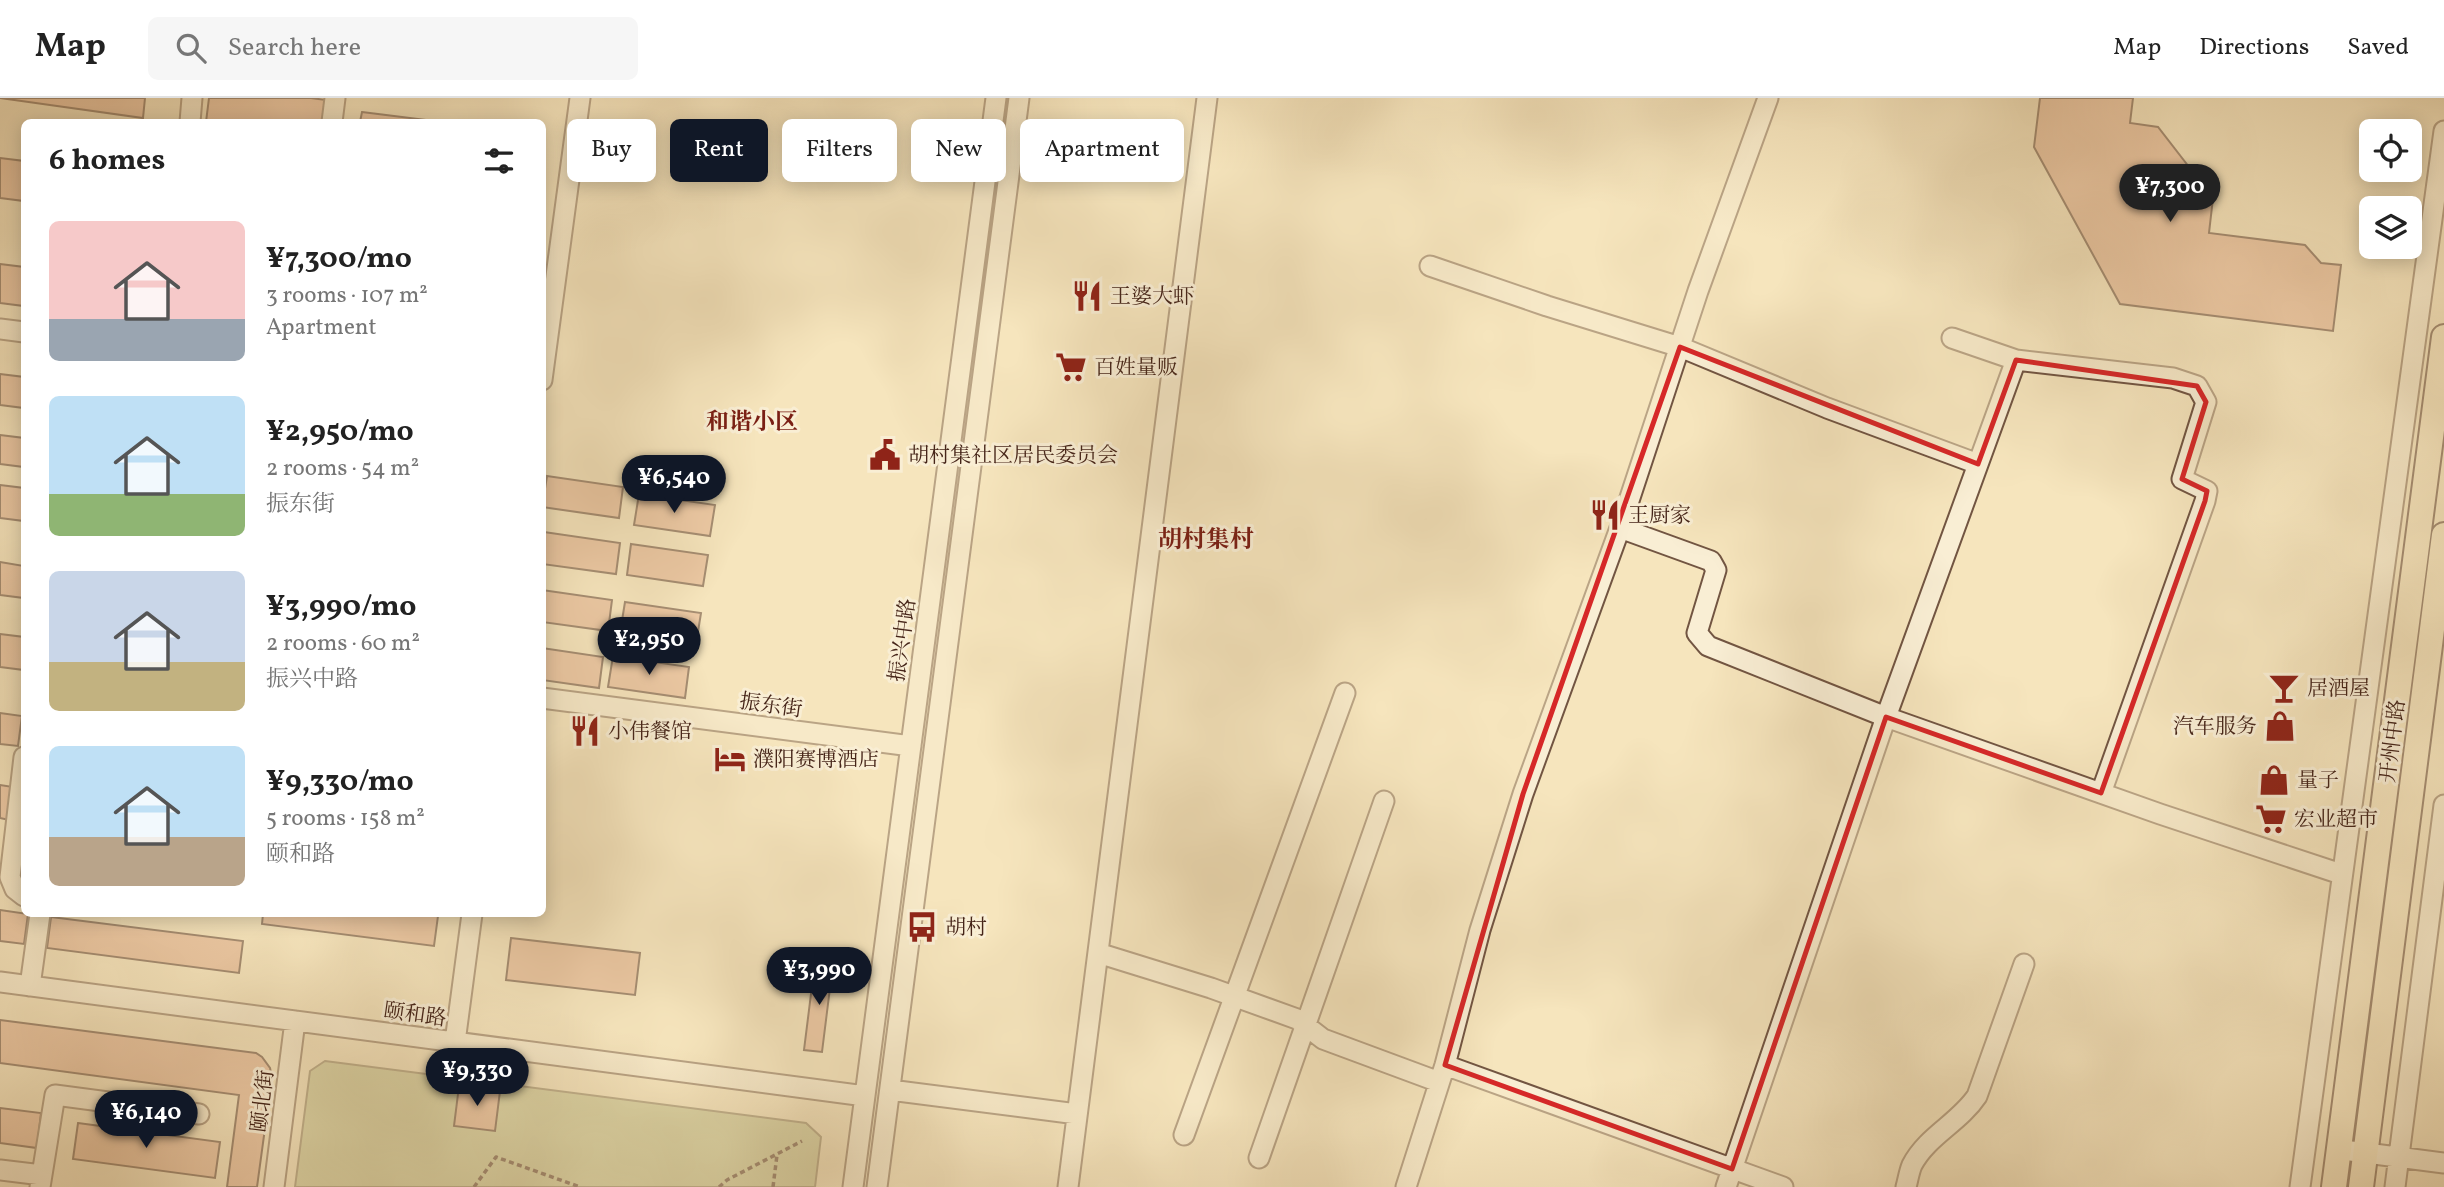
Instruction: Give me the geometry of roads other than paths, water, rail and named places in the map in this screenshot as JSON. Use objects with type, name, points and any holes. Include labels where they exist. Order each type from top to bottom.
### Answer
[{"type":"main road","name":"开州中路","points":[[2334,1187],[2444,337]]},
{"type":"main road","name":"开州中路","points":[[2361,1187],[2444,535]]},
{"type":"street","points":[[190,119],[192,98]]},
{"type":"street","points":[[332,119],[335,98]]},
{"type":"street","points":[[546,350],[580,98]]},
{"type":"street","name":"振兴中路","points":[[853,1187],[996,98]]},
{"type":"street","points":[[877,1187],[1019,98]]},
{"type":"street","points":[[1068,1187],[1207,98]]},
{"type":"street","points":[[1406,1187],[1442,1074],[1480,930],[1523,794],[1620,528],[1680,348],[1769,98]]},
{"type":"street","points":[[2300,1187],[2444,131]]},
{"type":"street","points":[[1430,266],[1680,348],[1827,408],[1978,464]]},
{"type":"street","points":[[0,329],[21,332]]},
{"type":"street","points":[[1952,338],[2016,360],[2173,378],[2197,386],[2206,402],[2182,479],[2207,491],[2205,501],[2101,793]]},
{"type":"street","points":[[1729,1178],[1886,717],[2016,360]]},
{"type":"street","points":[[1620,528],[1711,561],[1716,570],[1697,633],[1708,646],[1886,717],[2341,874]]},
{"type":"street","points":[[1184,1135],[1345,694]]},
{"type":"street","name":"振东街","points":[[546,699],[911,746]]},
{"type":"street","points":[[21,783],[10,877],[15,889],[21,894]]},
{"type":"street","points":[[1259,1158],[1384,801]]},
{"type":"street","points":[[2395,1187],[2444,805]]},
{"type":"street","points":[[30,986],[40,917]]},
{"type":"street","points":[[455,1042],[472,917]]},
{"type":"street","points":[[1098,953],[1235,996],[1297,1019],[1323,1039],[1442,1074],[1729,1178],[1783,1187]]},
{"type":"street","points":[[1906,1187],[1912,1166],[1929,1143],[1966,1112],[1977,1096],[2024,964]]},
{"type":"street","name":"颐和路","points":[[0,982],[865,1096]]},
{"type":"street","name":"颐北街","points":[[274,1187],[295,1021]]},
{"type":"street","points":[[890,1090],[1077,1114]]},
{"type":"street","points":[[0,1170],[41,1181],[55,1095],[199,1114]]},
{"type":"street","points":[[2339,1150],[2444,1163]]},
{"type":"place","name":"王婆大虾","points":[[1087,296]]},
{"type":"place","name":"百姓量贩","points":[[1071,367]]},
{"type":"place","name":"胡村集社区居民委员会","points":[[885,455]]},
{"type":"place","name":"王厨家","points":[[1605,515]]},
{"type":"place","name":"居酒屋","points":[[2284,688]]},
{"type":"place","name":"汽车服务","points":[[2280,726]]},
{"type":"place","name":"小伟餐馆","points":[[585,731]]},
{"type":"place","name":"濮阳赛博酒店","points":[[730,759]]},
{"type":"place","name":"量子","points":[[2274,780]]},
{"type":"place","name":"宏业超市","points":[[2271,819]]},
{"type":"place","name":"胡村","points":[[922,927]]},
{"type":"district","name":"和谐小区","points":[[752,421]]},
{"type":"district","name":"胡村集村","points":[[1206,539]]}]
